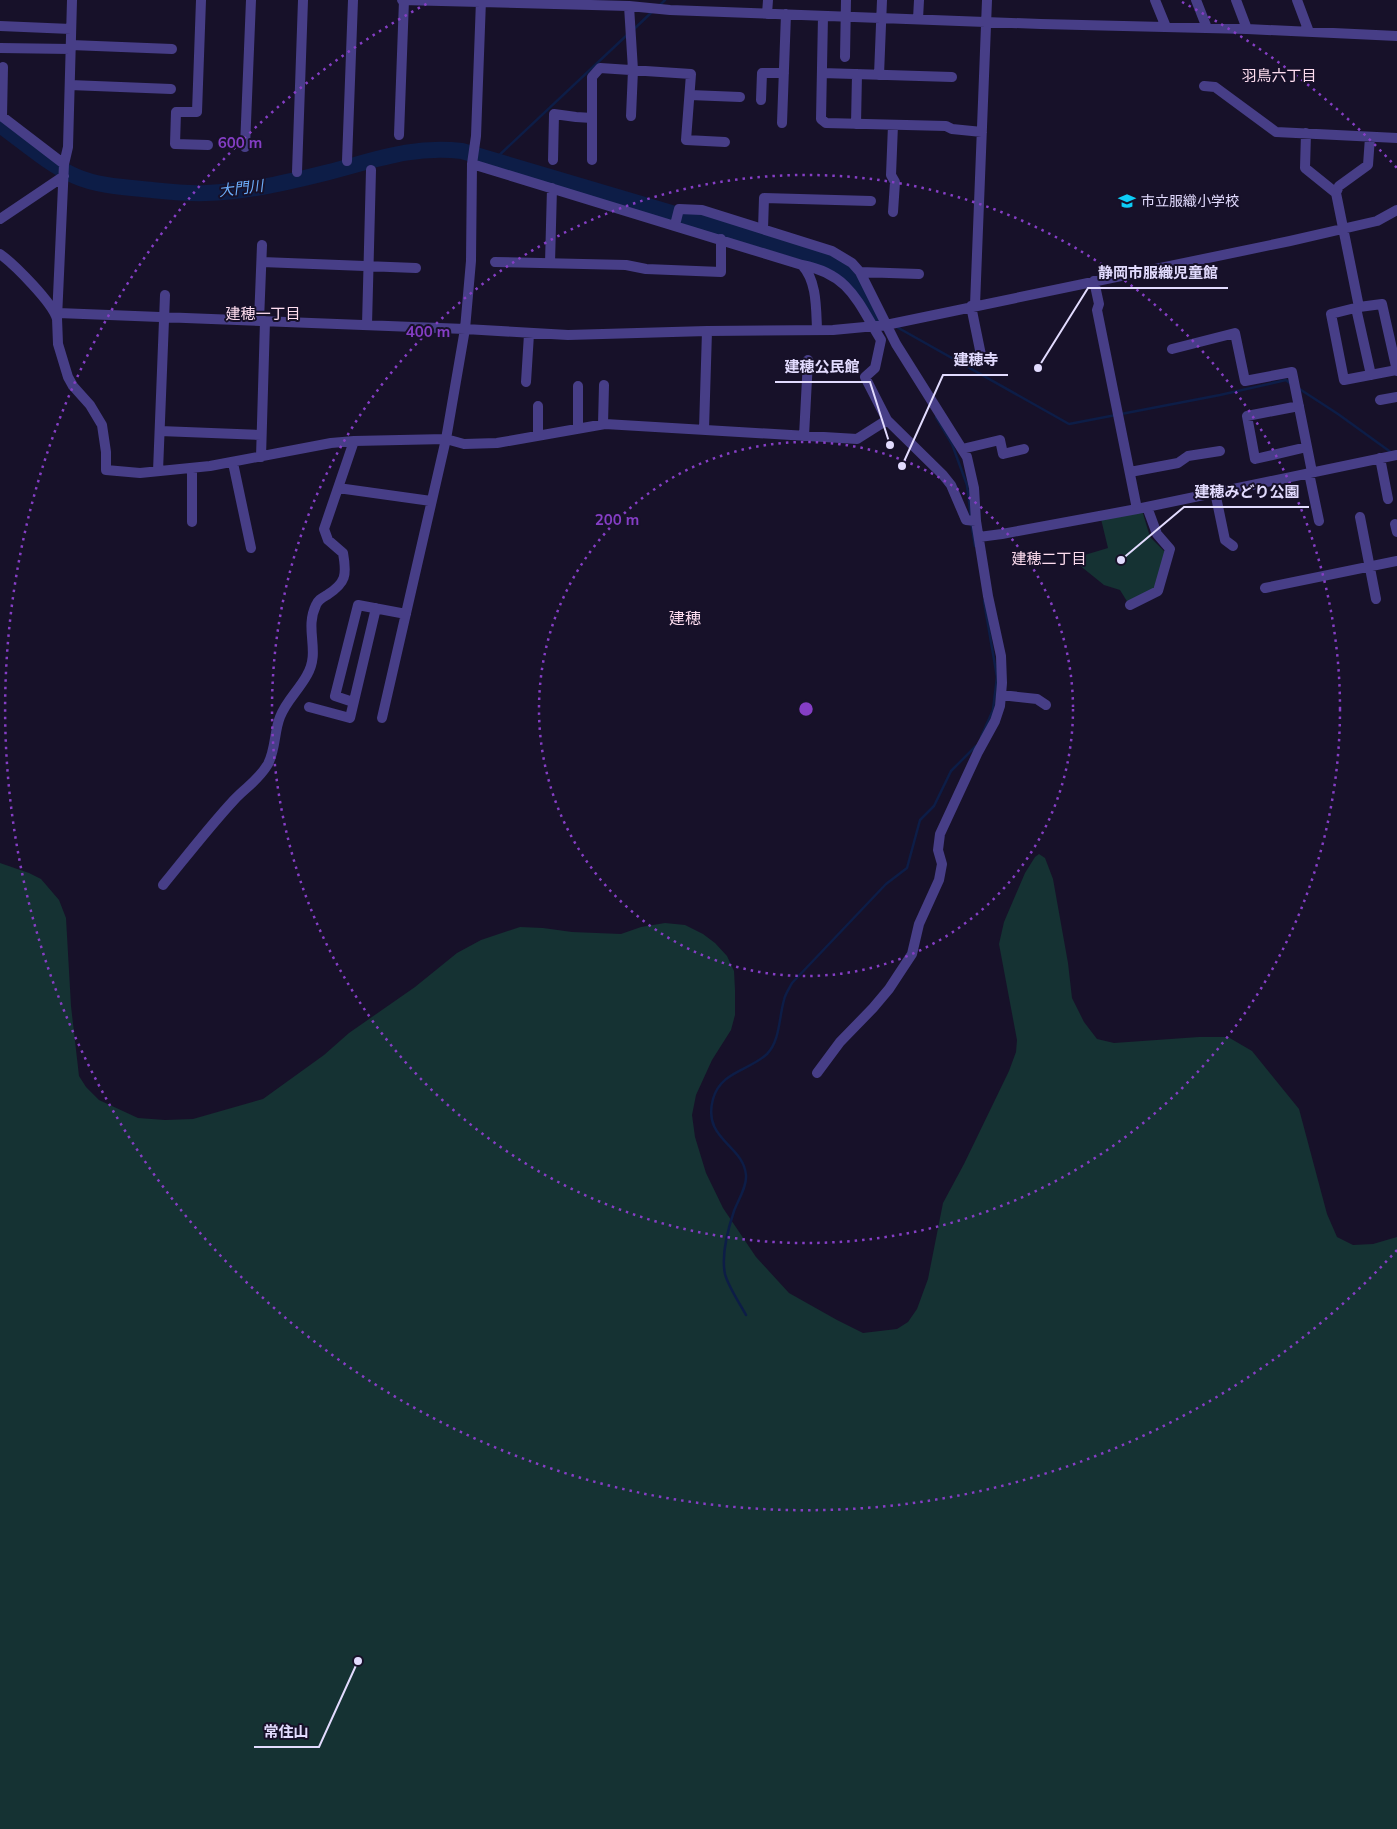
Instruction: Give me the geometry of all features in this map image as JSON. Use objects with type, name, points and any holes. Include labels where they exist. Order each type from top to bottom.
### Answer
[{"type":"street","points":[[72,0],[68,147],[64,164],[58,344],[68,377],[90,405],[102,426],[106,452],[106,470],[128,473],[158,472],[233,463],[330,443],[354,441],[446,439],[464,444],[479,444],[603,424],[857,439],[887,420]]},
{"type":"street","points":[[201,0],[197,112],[176,112],[175,144],[208,145]]},
{"type":"street","points":[[245,146],[251,0]]},
{"type":"street","points":[[297,172],[303,0]]},
{"type":"street","points":[[347,161],[353,0]]},
{"type":"street","points":[[399,135],[403,0],[560,2],[767,14],[1247,29],[1397,36]]},
{"type":"street","points":[[767,14],[768,0]]},
{"type":"street","points":[[845,57],[846,0]]},
{"type":"street","points":[[879,75],[882,0]]},
{"type":"street","points":[[918,19],[919,0]]},
{"type":"street","points":[[987,0],[973,306],[981,356],[992,361]]},
{"type":"street","points":[[1155,0],[1166,27]]},
{"type":"street","points":[[1196,0],[1206,28]]},
{"type":"street","points":[[1236,0],[1247,29]]},
{"type":"street","points":[[1297,0],[1309,32]]},
{"type":"street","points":[[382,718],[446,439],[465,329],[470,261],[472,164],[481,2]]},
{"type":"street","points":[[629,6],[633,70],[631,116]]},
{"type":"street","points":[[782,123],[786,14]]},
{"type":"street","points":[[823,16],[821,119],[826,123],[946,126],[952,129],[982,132]]},
{"type":"street","points":[[0,26],[71,29]]},
{"type":"street","points":[[0,48],[172,49]]},
{"type":"street","points":[[3,67],[1,116],[64,164]]},
{"type":"street","points":[[592,160],[592,77],[600,68],[691,74],[686,140],[725,142]]},
{"type":"street","points":[[761,100],[762,73],[784,73]]},
{"type":"street","points":[[822,73],[952,77]]},
{"type":"street","points":[[856,124],[857,74]]},
{"type":"street","points":[[70,85],[171,89]]},
{"type":"street","points":[[1204,86],[1215,87],[1276,132],[1397,138]]},
{"type":"street","points":[[690,95],[740,97]]},
{"type":"street","points":[[553,160],[554,114],[592,118]]},
{"type":"street","points":[[893,125],[891,174],[895,182],[893,212]]},
{"type":"street","points":[[1306,133],[1305,168],[1336,192]]},
{"type":"street","points":[[1370,136],[1368,165],[1339,186],[1336,192],[1371,375]]},
{"type":"street","points":[[472,164],[721,239],[836,276],[848,286],[881,340],[875,368],[865,377],[887,420],[951,485],[966,520],[976,521]]},
{"type":"street","points":[[367,324],[370,170]]},
{"type":"street","points":[[0,219],[64,176]]},
{"type":"street","points":[[550,263],[552,188]]},
{"type":"street","points":[[763,229],[764,198],[871,201]]},
{"type":"street","points":[[675,225],[679,209],[702,210],[832,251],[852,263],[860,272],[886,325],[967,457],[974,488],[976,521],[988,596],[1001,656],[1001,695],[995,722],[978,752],[940,834],[938,850],[942,864],[939,880],[919,924],[912,954],[889,989],[840,1042],[817,1073]]},
{"type":"street","points":[[58,318],[164,317],[367,324],[568,336],[707,331],[833,330],[886,325],[1344,229],[1377,221],[1397,210]]},
{"type":"street","points":[[495,262],[626,264],[646,270],[721,272],[721,239]]},
{"type":"street","points":[[260,457],[262,245]]},
{"type":"street","points":[[0,254],[20,271],[58,318]]},
{"type":"street","points":[[262,262],[416,268]]},
{"type":"street","points":[[802,265],[808,272],[816,303],[817,329]]},
{"type":"street","points":[[860,272],[920,274]]},
{"type":"street","points":[[1094,281],[1099,304],[1097,310],[1130,472],[1142,508],[1157,534],[1170,549],[1158,591],[1130,605]]},
{"type":"street","points":[[158,472],[165,295]]},
{"type":"street","points":[[1382,304],[1397,370],[1344,380],[1331,314],[1358,307],[1382,304]]},
{"type":"street","points":[[704,429],[707,331]]},
{"type":"street","points":[[526,382],[529,334]]},
{"type":"street","points":[[1172,348],[1235,334],[1245,381],[1292,372],[1319,521]]},
{"type":"street","points":[[804,436],[808,360]]},
{"type":"street","points":[[603,424],[604,385]]},
{"type":"street","points":[[578,386],[578,428]]},
{"type":"street","points":[[1380,400],[1397,397]]},
{"type":"street","points":[[538,406],[538,436]]},
{"type":"street","points":[[1299,406],[1247,416],[1256,459],[1307,447]]},
{"type":"street","points":[[160,431],[261,435]]},
{"type":"street","points":[[962,449],[1000,440],[1003,454],[1024,449]]},
{"type":"street","points":[[162,885],[235,799],[255,782],[273,752],[281,715],[291,697],[308,675],[314,649],[310,623],[316,604],[320,599],[338,588],[344,580],[343,553],[328,540],[324,529],[354,441]]},
{"type":"street","points":[[1130,472],[1178,463],[1188,456],[1220,451]]},
{"type":"street","points":[[979,537],[1142,508],[1397,455]]},
{"type":"street","points":[[1380,458],[1388,499]]},
{"type":"street","points":[[233,463],[251,548]]},
{"type":"street","points":[[192,468],[192,522]]},
{"type":"street","points":[[338,488],[431,501]]},
{"type":"street","points":[[1215,492],[1225,540],[1233,546]]},
{"type":"street","points":[[1360,517],[1376,599]]},
{"type":"street","points":[[1264,588],[1397,561]]},
{"type":"street","points":[[353,702],[335,696],[358,605],[406,614]]},
{"type":"street","points":[[309,708],[350,718],[376,608]]},
{"type":"street","points":[[1001,695],[1037,699],[1046,705]]},
{"type":"green space","points":[[1142,510],[1150,537],[1166,553],[1155,590],[1128,603],[1120,590],[1104,585],[1078,564],[1078,557],[1108,548],[1101,519]]},
{"type":"green space","points":[[1039,854],[1045,858],[1053,879],[1068,963],[1072,998],[1084,1022],[1097,1039],[1114,1043],[1199,1037],[1228,1037],[1252,1051],[1299,1109],[1327,1214],[1337,1237],[1353,1245],[1373,1244],[1397,1237],[1397,1829],[0,1829],[0,863],[41,879],[59,900],[66,918],[71,1006],[79,1076],[86,1087],[99,1100],[138,1118],[165,1120],[193,1119],[263,1099],[324,1055],[349,1033],[415,987],[457,953],[481,940],[520,927],[621,934],[641,927],[665,923],[685,925],[703,934],[727,956],[734,971],[735,990],[735,1015],[731,1030],[712,1060],[696,1095],[692,1115],[695,1137],[706,1173],[723,1208],[756,1257],[789,1293],[863,1333],[897,1329],[908,1322],[917,1309],[928,1279],[943,1203],[1009,1071],[1016,1052],[1017,1040],[999,944],[1004,922],[1025,873]]},
{"type":"waterway","points":[[659,6],[665,0]]},
{"type":"waterway","points":[[633,30],[653,11]]},
{"type":"waterway","points":[[493,161],[627,35]]},
{"type":"waterway","name":"大門川","points":[[0,125],[55,165],[83,179],[99,184],[182,193],[237,191],[268,186],[314,176],[379,158],[411,152],[427,150],[462,151],[820,257],[844,273],[860,292],[875,315]]},
{"type":"waterway","points":[[875,315],[879,322]]},
{"type":"waterway","points":[[895,326],[1069,424],[1116,415]]},
{"type":"waterway","points":[[1121,414],[1286,380],[1291,384]]},
{"type":"waterway","points":[[1298,388],[1392,453]]},
{"type":"waterway","points":[[936,417],[952,444],[967,485],[971,517]]},
{"type":"waterway","points":[[971,522],[975,546]]},
{"type":"waterway","points":[[981,737],[993,710],[997,677],[984,601]]},
{"type":"waterway","points":[[746,1315],[731,1289],[724,1267],[726,1242],[734,1211],[744,1189],[746,1175],[738,1156],[718,1133],[713,1124],[711,1113],[713,1099],[722,1083],[736,1072],[760,1060],[771,1049],[777,1036],[786,994],[792,983],[886,884],[907,868],[920,820],[934,806],[951,771],[976,746]]},
{"type":"place","name":"市立服織小学校","points":[[1127,201]]},
{"type":"place","name":"静岡市服織児童館","points":[[1038,368]]},
{"type":"place","name":"建穂公民館","points":[[890,445]]},
{"type":"place","name":"建穂寺","points":[[902,466]]},
{"type":"place","name":"建穂みどり公園","points":[[1121,560]]},
{"type":"place","name":"常住山","points":[[358,1661]]},
{"type":"district","name":"羽鳥六丁目","points":[[1279,75]]},
{"type":"district","name":"建穂一丁目","points":[[263,313]]},
{"type":"district","name":"建穂二丁目","points":[[1049,558]]},
{"type":"district","name":"建穂","points":[[685,618]]}]
